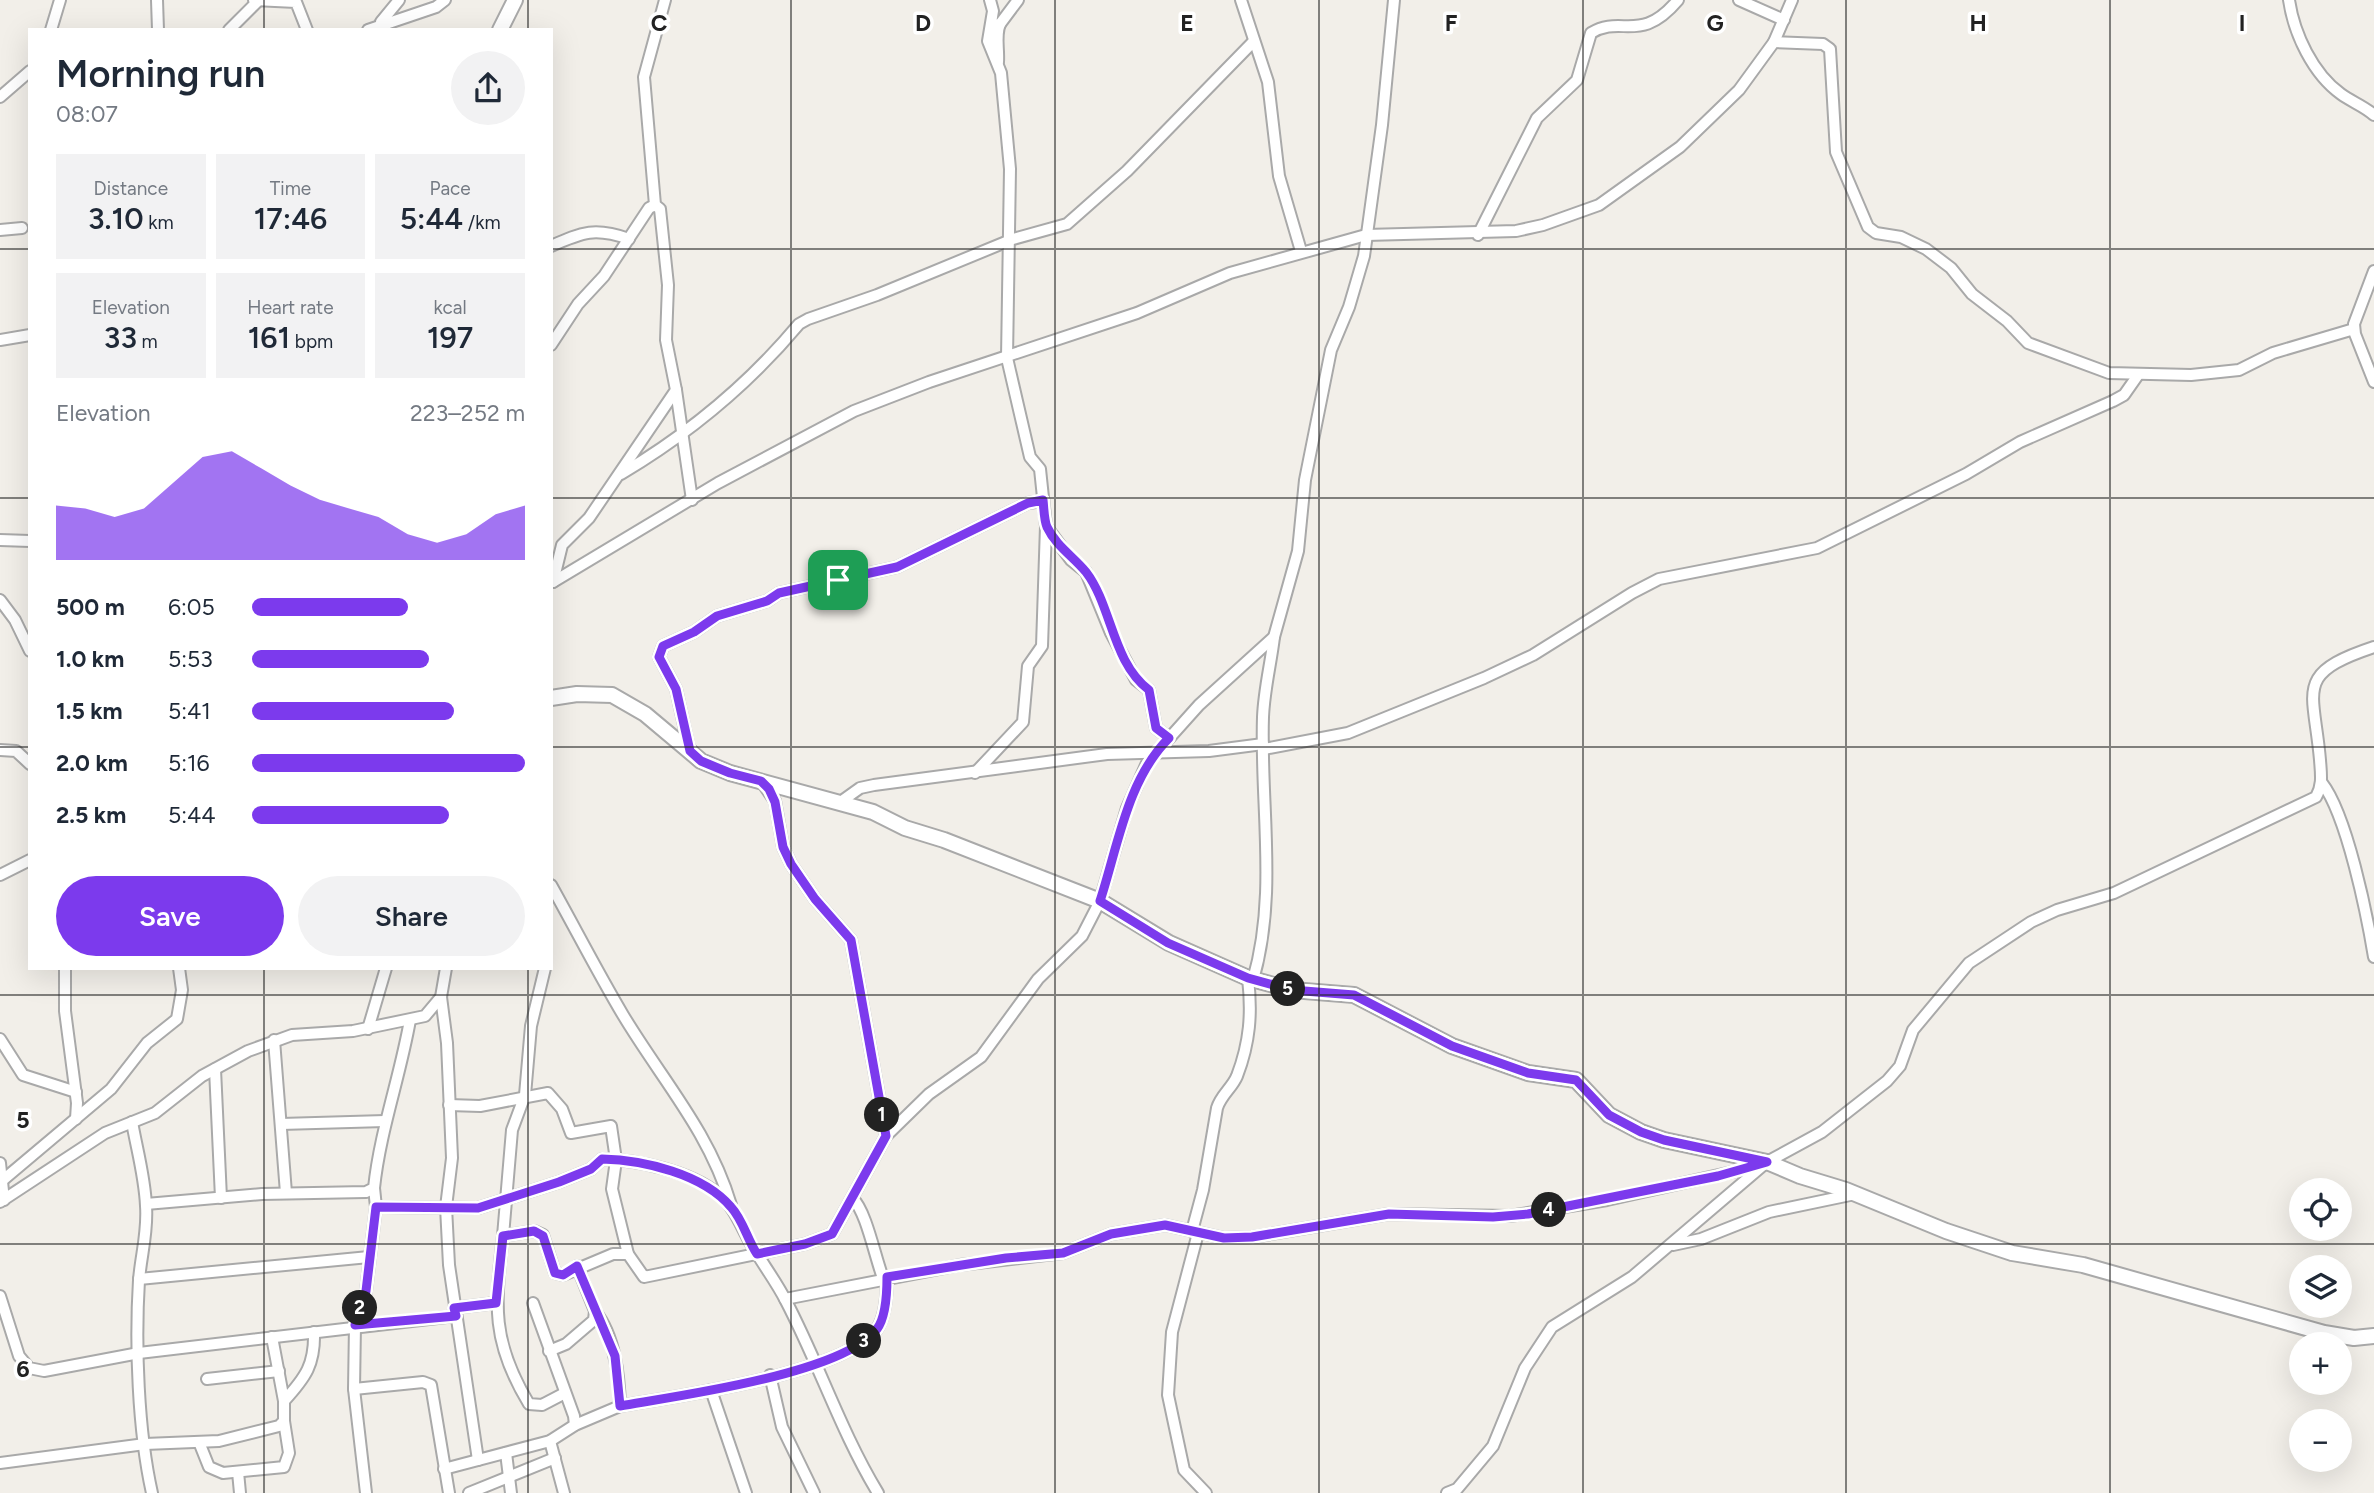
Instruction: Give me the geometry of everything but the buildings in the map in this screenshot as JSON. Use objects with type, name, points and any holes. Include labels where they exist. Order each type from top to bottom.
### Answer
[{"type":"street","points":[[52,28],[60,0]]},
{"type":"street","points":[[157,0],[158,28]]},
{"type":"street","points":[[379,24],[399,0]]},
{"type":"street","points":[[372,28],[436,7],[445,0]]},
{"type":"street","points":[[501,28],[515,0]]},
{"type":"street","points":[[665,0],[644,77],[655,205],[660,209],[668,285],[666,340],[684,434],[692,500]]},
{"type":"street","points":[[990,0],[995,24]]},
{"type":"street","points":[[975,773],[1023,722],[1028,666],[1042,646],[1046,526],[1040,469],[1030,457],[1006,358],[1010,169],[998,66],[988,41],[995,24],[1018,0]]},
{"type":"street","points":[[1241,0],[1270,96],[1279,176],[1301,251]]},
{"type":"street","points":[[1206,1493],[1184,1470],[1168,1395],[1172,1332],[1195,1232],[1217,1108],[1237,1076],[1252,1027],[1250,979],[1264,930],[1267,865],[1263,715],[1274,637],[1298,551],[1305,480],[1331,350],[1356,284],[1366,235],[1382,125],[1394,0]]},
{"type":"street","points":[[1478,234],[1537,118],[1577,80],[1591,33],[1598,29],[1641,27],[1661,18],[1678,0]]},
{"type":"street","points":[[1739,0],[1784,20]]},
{"type":"street","points":[[553,582],[789,443],[854,411],[929,382],[1137,313],[1230,273],[1366,235],[1478,234],[1543,225],[1599,205],[1680,147],[1739,90],[1774,42],[1792,0]]},
{"type":"street","points":[[2289,0],[2296,28],[2320,75],[2342,94],[2374,115]]},
{"type":"street","points":[[231,28],[258,1],[296,2],[306,28]]},
{"type":"street","points":[[621,474],[684,434],[758,370],[799,324],[1007,241],[1059,226],[1073,219],[1126,171],[1254,41]]},
{"type":"street","points":[[1774,42],[1823,44],[1830,49],[1836,152],[1868,227],[1876,233],[1901,237],[1926,249],[1951,268],[1972,294],[2007,321],[2028,343],[2109,373],[2191,375],[2239,370],[2273,353],[2354,329]]},
{"type":"street","points":[[0,97],[28,73]]},
{"type":"street","points":[[553,342],[578,304],[604,276],[649,208],[655,205]]},
{"type":"street","points":[[0,230],[22,228]]},
{"type":"street","points":[[553,245],[583,231],[615,234],[629,239]]},
{"type":"street","points":[[2374,271],[2354,329],[2374,382]]},
{"type":"street","points":[[0,340],[28,335]]},
{"type":"street","points":[[839,803],[860,788],[1107,754],[1263,747],[1348,733],[1484,678],[1533,655],[1659,579],[1817,548],[1966,474],[2031,437],[2113,401],[2124,395],[2138,375]]},
{"type":"street","points":[[553,579],[562,545],[589,518],[676,390]]},
{"type":"street","points":[[690,751],[676,689],[659,657],[663,646],[694,632],[717,616],[767,601],[779,593],[897,567],[1028,503],[1043,500]]},
{"type":"street","points":[[1046,526],[1071,560],[1086,572],[1111,633],[1136,680],[1149,690],[1156,728],[1169,738]]},
{"type":"street","points":[[0,540],[28,541]]},
{"type":"street","points":[[0,600],[15,620],[28,647]]},
{"type":"street","points":[[449,1105],[480,1106],[524,1095],[548,1093],[562,1109],[571,1133],[611,1126],[616,1160],[612,1189],[628,1254],[644,1277],[805,1244],[832,1234],[886,1136],[929,1094],[981,1057],[1038,979],[1082,936],[1100,901],[1136,785],[1157,751],[1199,705],[1274,637]]},
{"type":"street","points":[[1454,1492],[1493,1446],[1525,1368],[1545,1334],[1632,1278],[1765,1163],[1822,1132],[1887,1082],[1900,1066],[1913,1030],[1941,993],[1969,963],[1998,941],[2048,914],[2114,893],[2316,797],[2322,783],[2313,708],[2315,686],[2329,665],[2374,646]]},
{"type":"street","points":[[553,698],[577,694],[612,695],[645,715],[701,761],[730,773],[873,812],[905,828],[944,840],[1009,868],[1100,901],[1168,943],[1250,979],[1292,990],[1354,995],[1452,1046],[1528,1073],[1576,1080],[1609,1115],[1641,1132],[1664,1140],[1765,1163],[2012,1253],[2083,1265],[2276,1322],[2371,1340]]},
{"type":"street","points":[[0,750],[16,751],[28,762]]},
{"type":"street","points":[[761,781],[775,802],[783,847],[791,864],[815,899],[851,940],[886,1136]]},
{"type":"street","points":[[2322,783],[2334,798],[2342,821],[2374,957]]},
{"type":"street","points":[[0,875],[28,861]]},
{"type":"street","points":[[553,889],[624,1016],[689,1114],[720,1168],[732,1207],[785,1299],[860,1463],[878,1493]]},
{"type":"street","points":[[65,970],[65,1011],[76,1092],[76,1119]]},
{"type":"street","points":[[3,1180],[111,1089],[147,1043],[177,1018],[182,990],[178,970]]},
{"type":"street","points":[[368,1029],[385,970]]},
{"type":"street","points":[[446,970],[441,997],[447,1043],[452,1158],[446,1208],[455,1312],[478,1460]]},
{"type":"street","points":[[545,970],[531,1026],[524,1095],[512,1130],[508,1197],[496,1303],[503,1349],[529,1404],[542,1405],[565,1393]]},
{"type":"street","points":[[2,1201],[105,1133],[155,1113],[215,1069],[274,1040],[308,1032],[368,1029],[410,1020],[425,1016],[441,997]]},
{"type":"street","points":[[366,1493],[354,1389],[355,1325],[366,1291],[376,1207],[374,1188],[385,1121],[403,1062],[410,1020]]},
{"type":"street","points":[[0,1039],[23,1076],[76,1092]]},
{"type":"street","points":[[274,1040],[286,1193]]},
{"type":"street","points":[[215,1069],[221,1198]]},
{"type":"street","points":[[281,1124],[385,1121]]},
{"type":"street","points":[[132,1122],[146,1204],[146,1238],[139,1279],[139,1353],[145,1444],[152,1493]]},
{"type":"street","points":[[376,1207],[478,1208],[591,1169],[602,1159],[616,1160],[693,1180],[717,1193],[732,1207]]},
{"type":"street","points":[[0,1163],[3,1180],[2,1201]]},
{"type":"street","points":[[785,1299],[885,1278],[1006,1258],[1063,1253],[1111,1234],[1165,1225],[1224,1238],[1252,1237],[1389,1214],[1493,1217],[1528,1214],[1765,1163]]},
{"type":"street","points":[[146,1204],[286,1193],[366,1192],[374,1188]]},
{"type":"street","points":[[1670,1245],[1701,1239],[1769,1212],[1855,1194]]},
{"type":"street","points":[[444,1469],[551,1441],[575,1425],[620,1406],[711,1390],[814,1365],[854,1348],[879,1327],[887,1293],[885,1278],[869,1240],[864,1215],[853,1199]]},
{"type":"street","points":[[503,1236],[534,1231],[543,1236],[555,1273],[563,1275],[577,1266],[613,1254],[628,1254]]},
{"type":"street","points":[[139,1279],[369,1257]]},
{"type":"street","points":[[577,1266],[615,1356],[620,1406]]},
{"type":"street","points":[[0,1296],[19,1356],[29,1368],[44,1371],[139,1353],[314,1332],[455,1312],[496,1303]]},
{"type":"street","points":[[533,1303],[575,1425]]},
{"type":"street","points":[[549,1351],[582,1332],[593,1321],[595,1311]]},
{"type":"street","points":[[284,1401],[298,1387],[315,1357],[314,1332]]},
{"type":"street","points":[[199,1442],[209,1467],[223,1473],[284,1467],[289,1453],[284,1401],[272,1336]]},
{"type":"street","points":[[207,1379],[279,1371]]},
{"type":"street","points":[[770,1375],[782,1427],[814,1493]]},
{"type":"street","points":[[354,1389],[423,1382],[431,1385],[449,1493]]},
{"type":"street","points":[[711,1390],[746,1493]]},
{"type":"street","points":[[0,1463],[145,1444],[219,1441],[279,1426],[284,1421]]},
{"type":"street","points":[[551,1441],[564,1493]]},
{"type":"street","points":[[506,1453],[511,1493]]},
{"type":"street","points":[[469,1493],[555,1458]]},
{"type":"street","points":[[238,1472],[240,1493]]},
{"type":"route","points":[[1043,500],[1046,526],[1071,560],[1086,572],[1104,609],[1111,633],[1136,680],[1149,690],[1156,728],[1169,738],[1147,763],[1136,785],[1100,901],[1168,943],[1248,978],[1292,990],[1344,992],[1354,995],[1452,1046],[1497,1064],[1528,1073],[1576,1080],[1609,1115],[1641,1132],[1664,1140],[1705,1146],[1767,1162],[1718,1176],[1528,1214],[1493,1217],[1389,1214],[1252,1237],[1224,1238],[1165,1225],[1111,1234],[1063,1253],[1042,1257],[1006,1258],[887,1277],[887,1293],[879,1327],[868,1339],[854,1348],[814,1365],[721,1388],[620,1406],[615,1356],[577,1266],[563,1275],[555,1273],[543,1236],[534,1231],[503,1236],[496,1303],[454,1308],[456,1316],[355,1325],[366,1291],[376,1207],[478,1208],[559,1182],[591,1169],[602,1159],[630,1161],[674,1174],[693,1180],[717,1193],[736,1213],[757,1254],[820,1239],[832,1234],[842,1220],[886,1136],[866,1033],[854,949],[851,940],[815,899],[791,864],[783,847],[775,802],[769,789],[761,781],[730,773],[701,761],[690,751],[676,689],[659,657],[663,646],[694,632],[717,616],[767,601],[779,593],[838,580],[897,567],[1028,503],[1043,500]]}]
